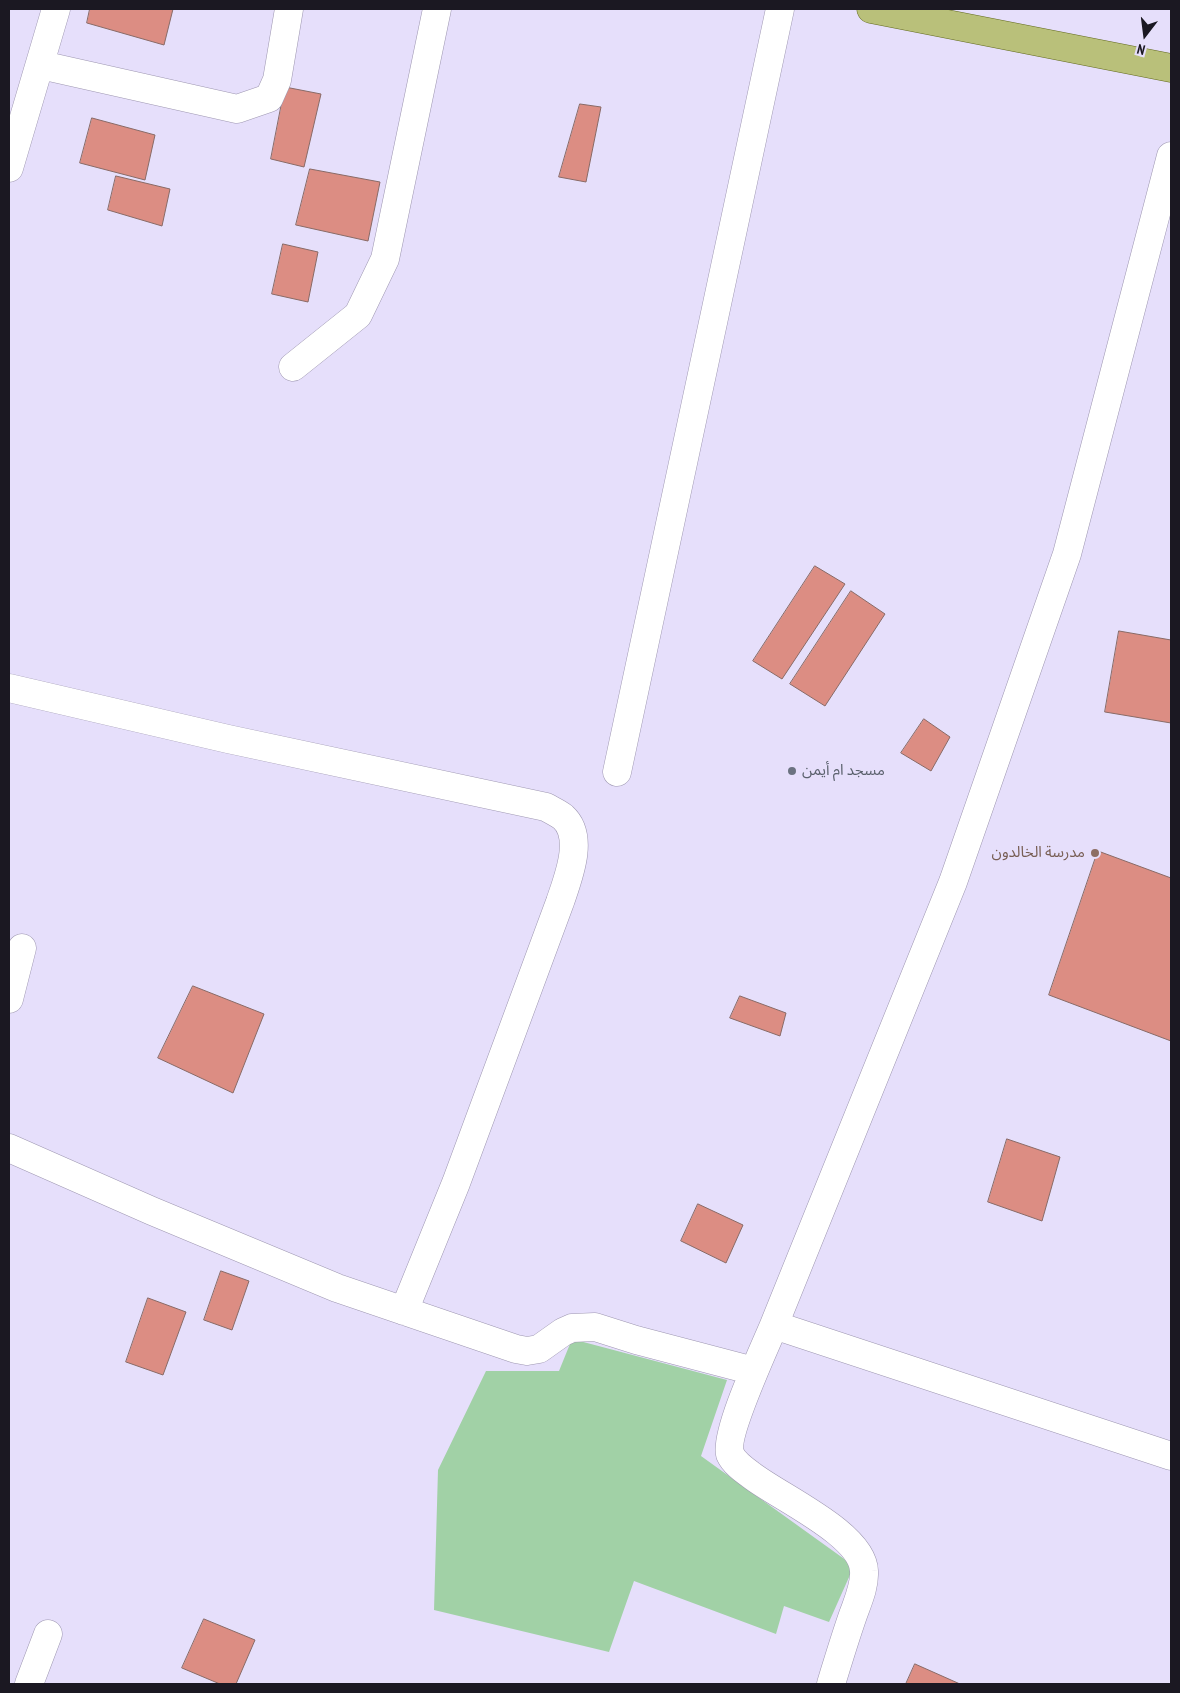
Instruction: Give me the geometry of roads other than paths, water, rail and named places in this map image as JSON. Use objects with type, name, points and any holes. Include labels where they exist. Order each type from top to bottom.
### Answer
[{"type":"main road","points":[[871,9],[1171,68]]},
{"type":"street","points":[[9,168],[56,9]]},
{"type":"street","points":[[40,65],[237,109],[269,98],[277,80],[289,9]]},
{"type":"street","points":[[293,367],[358,314],[385,259],[437,9]]},
{"type":"street","points":[[617,772],[780,9]]},
{"type":"street","points":[[830,1684],[862,1590],[864,1571],[860,1555],[849,1542],[818,1518],[764,1486],[738,1465],[730,1453],[731,1439],[737,1416],[754,1371],[952,882],[1067,554],[1171,156]]},
{"type":"street","points":[[9,688],[546,807],[562,817],[571,828],[574,850],[571,868],[560,902],[456,1183],[404,1311]]},
{"type":"street","points":[[9,999],[22,948]]},
{"type":"street","points":[[9,1148],[160,1214],[338,1288],[516,1349],[539,1350],[563,1332],[572,1328],[595,1327],[636,1340],[754,1371]]},
{"type":"street","points":[[774,1325],[1171,1456]]},
{"type":"street","points":[[29,1684],[48,1634]]},
{"type":"place","name":"مسجد ام أيمن","points":[[792,771]]},
{"type":"place","name":"مدرسة الخالدون","points":[[1095,853]]}]
